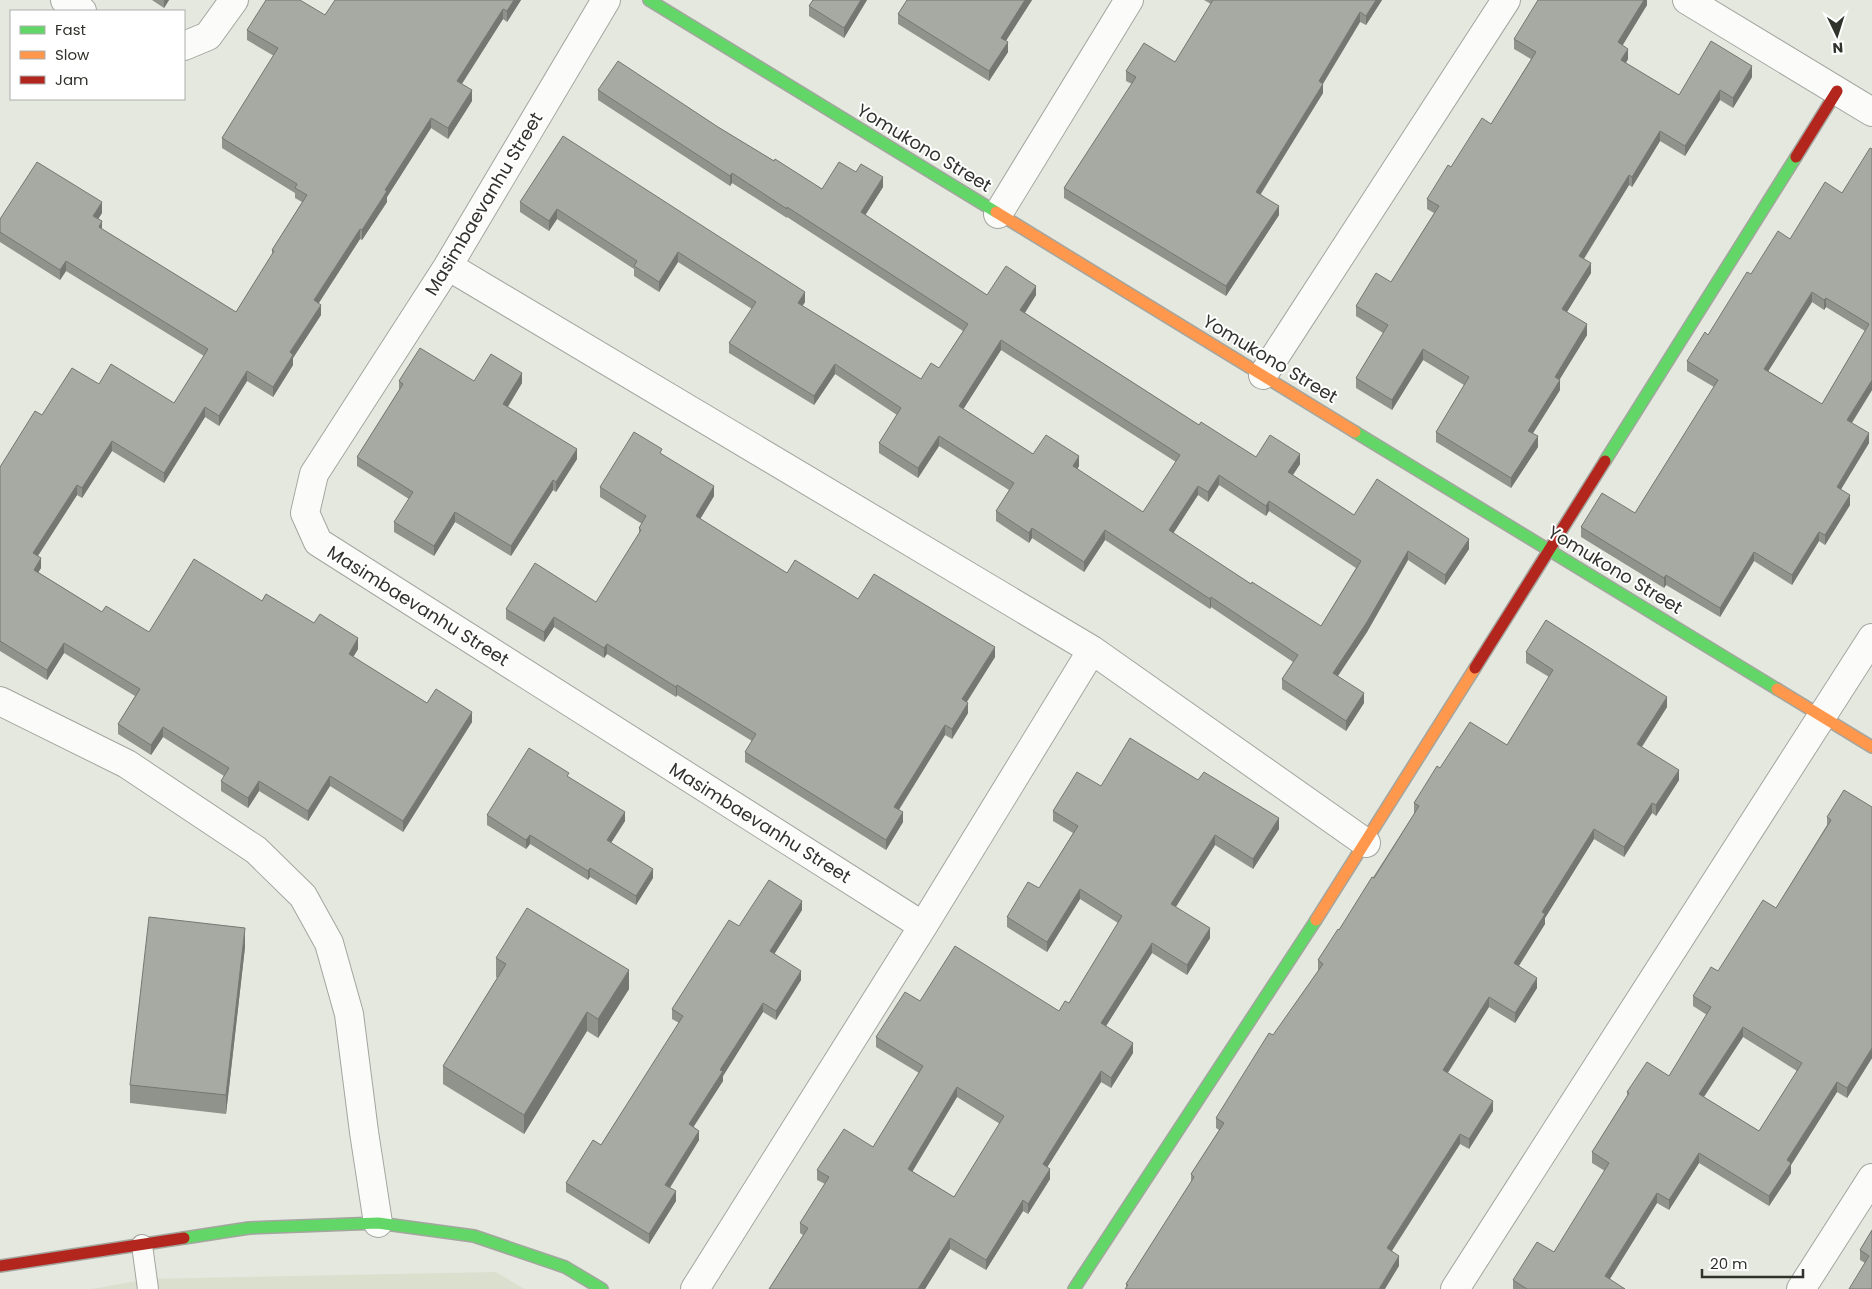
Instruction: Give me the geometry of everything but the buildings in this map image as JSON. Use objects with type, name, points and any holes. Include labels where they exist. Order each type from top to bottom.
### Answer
[{"type":"street","points":[[65,0],[80,10]]},
{"type":"street","points":[[185,46],[208,36],[234,0]]},
{"type":"street","name":"Masimbaevanhu Street","points":[[606,0],[448,266],[314,474],[305,513],[318,542],[923,926]]},
{"type":"street","name":"Yomukono Street","points":[[649,0],[1872,747]]},
{"type":"street","points":[[998,214],[1129,0]]},
{"type":"street","points":[[1263,375],[1506,0]]},
{"type":"street","points":[[1688,0],[1872,112]]},
{"type":"street","points":[[1074,1289],[1366,843],[1838,91]]},
{"type":"street","points":[[448,266],[1092,650],[1366,843]]},
{"type":"street","points":[[1455,1289],[1872,638]]},
{"type":"street","points":[[695,1289],[923,926],[1092,650]]},
{"type":"street","points":[[0,701],[126,764],[256,850],[303,896],[329,943],[349,1014],[378,1223]]},
{"type":"street","points":[[1801,1289],[1872,1178]]},
{"type":"street","points":[[0,1266],[249,1228],[378,1223],[474,1236],[565,1267],[602,1289]]},
{"type":"lane","points":[[142,1244],[148,1289]]},
{"type":"shaded area","points":[[496,1272],[524,1289],[92,1289],[147,1279]]},
{"type":"traffic: fast","points":[[649,0],[996,212]]},
{"type":"traffic: fast","points":[[1605,461],[1796,157]]},
{"type":"traffic: fast","points":[[1355,432],[1777,689]]},
{"type":"traffic: fast","points":[[1074,1289],[1316,920]]},
{"type":"traffic: fast","points":[[184,1238],[249,1228],[378,1223],[474,1236],[565,1267],[602,1289]]},
{"type":"traffic: slow","points":[[996,212],[1355,432]]},
{"type":"traffic: slow","points":[[1316,920],[1475,668]]},
{"type":"traffic: slow","points":[[1777,689],[1872,747]]},
{"type":"traffic: jam","points":[[1796,157],[1837,91]]},
{"type":"traffic: jam","points":[[1475,668],[1605,461]]},
{"type":"traffic: jam","points":[[0,1266],[184,1238]]}]
